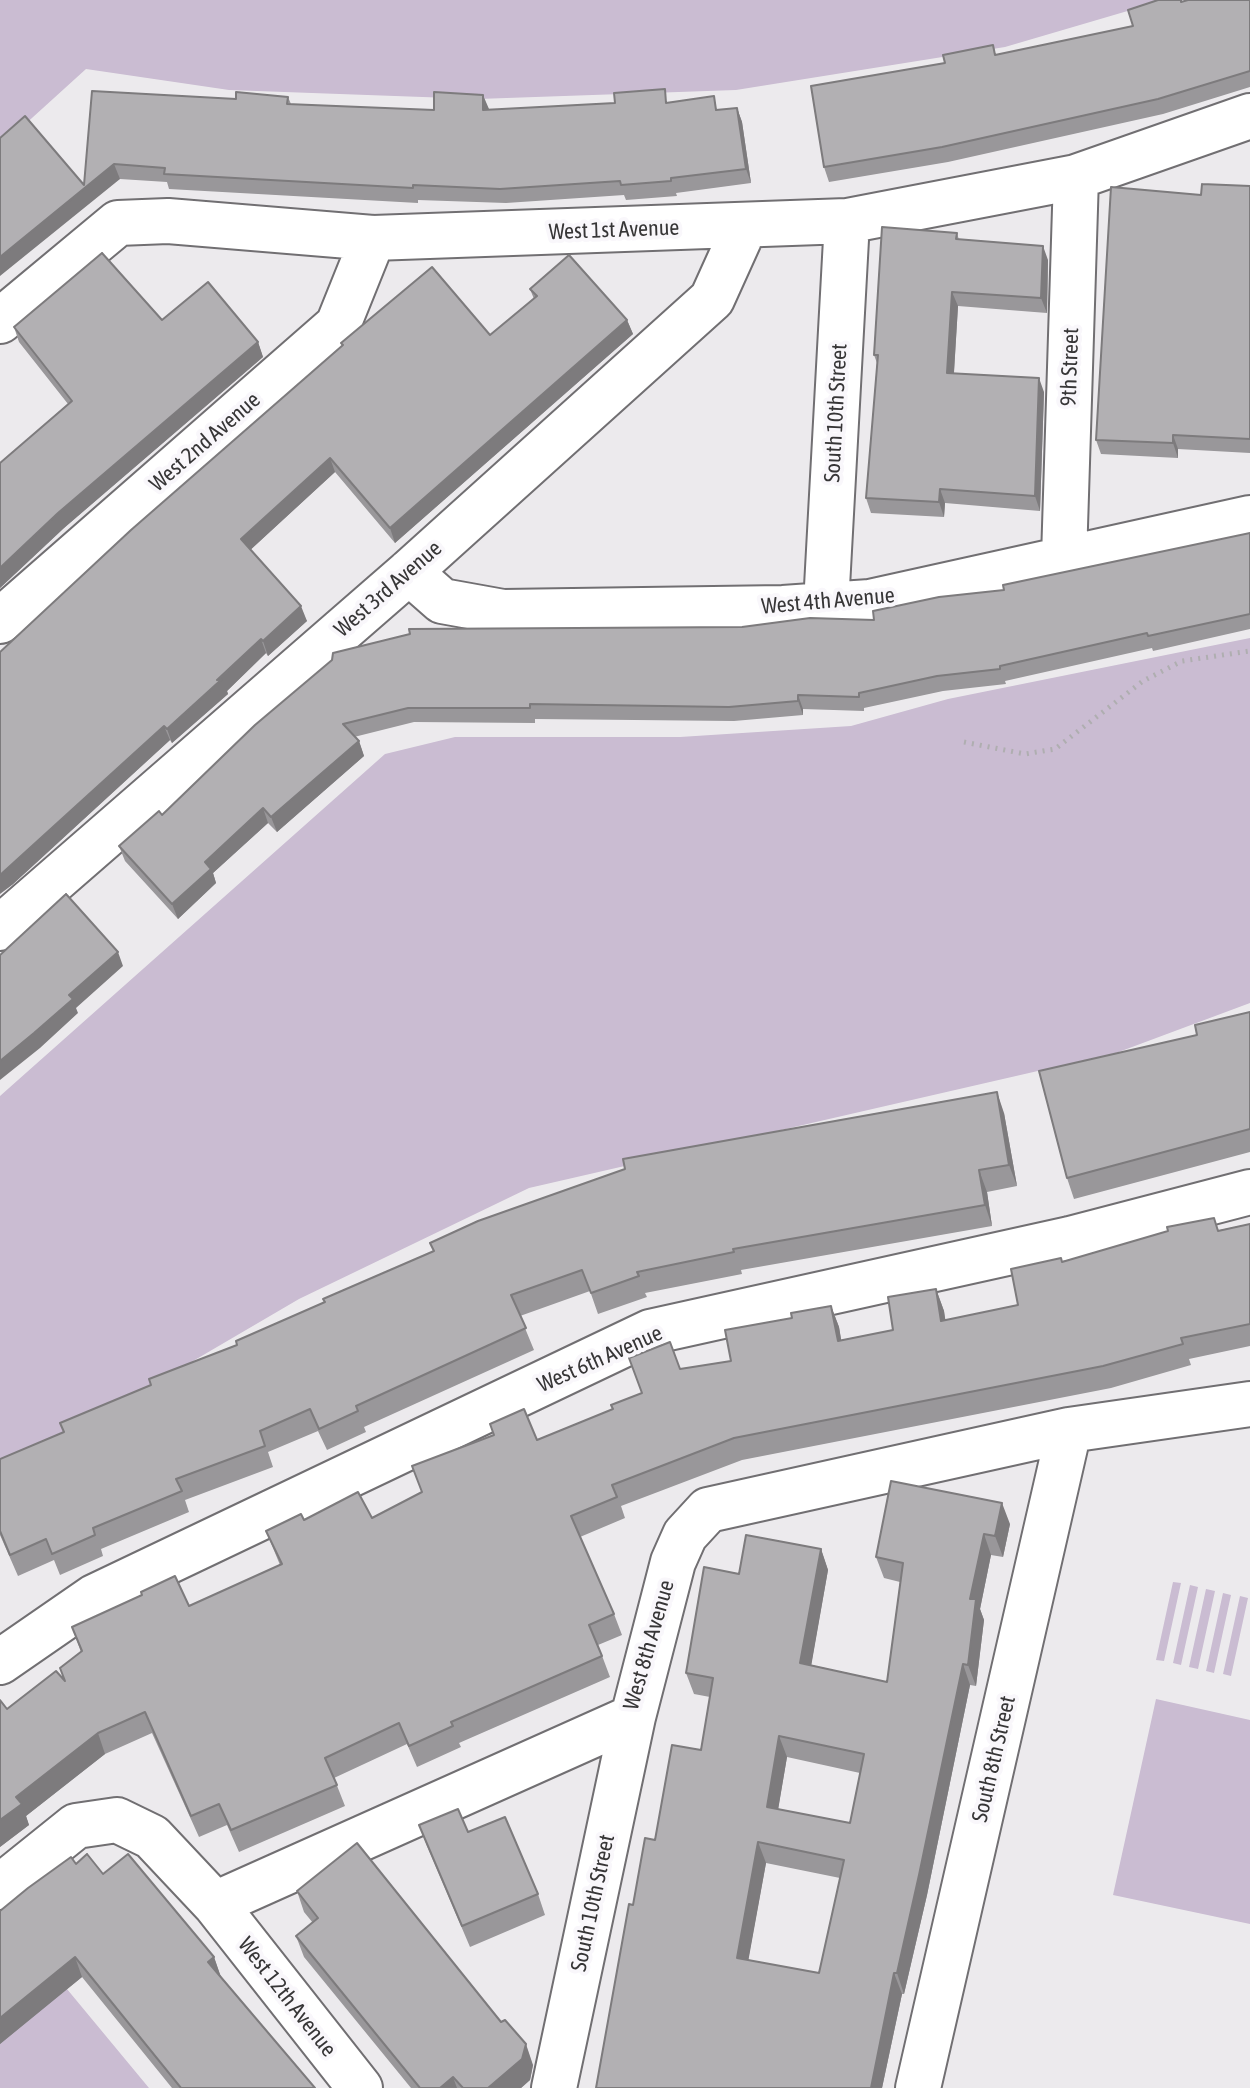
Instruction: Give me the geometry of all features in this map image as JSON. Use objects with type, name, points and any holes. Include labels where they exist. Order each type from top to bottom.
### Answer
[{"type":"street","name":"West 1st Avenue","points":[[0,321],[118,223],[168,221],[373,238],[847,221],[1076,177],[1250,116]]},
{"type":"street","name":"9th Street","points":[[1064,558],[1076,177]]},
{"type":"street","name":"South 10th Street","points":[[826,605],[847,221]]},
{"type":"street","name":"West 3rd Avenue","points":[[0,928],[409,572],[712,299],[745,226]]},
{"type":"street","name":"West 2nd Avenue","points":[[0,621],[338,325],[373,238]]},
{"type":"street","name":"West 4th Avenue","points":[[409,572],[442,601],[503,612],[826,605],[870,602],[1250,518]]},
{"type":"street","name":"West 6th Avenue","points":[[0,1662],[94,1597],[650,1332],[1070,1239],[1250,1192]]},
{"type":"street","name":"West 8th Avenue","points":[[215,1904],[633,1717],[673,1562],[685,1535],[708,1510],[1069,1430],[1250,1404]]},
{"type":"street","name":"South 8th Street","points":[[918,2088],[1069,1430]]},
{"type":"street","name":"South 10th Street","points":[[554,2088],[633,1717]]},
{"type":"street","points":[[0,1887],[76,1826],[117,1820],[152,1837],[215,1904]]},
{"type":"street","name":"West 12th Avenue","points":[[215,1904],[360,2088]]},
{"type":"path","points":[[964,742],[1025,754],[1055,749],[1143,681],[1182,661],[1250,651]]},
{"type":"shaded area","points":[[0,0],[1165,0],[1005,47],[736,90],[478,99],[229,90],[86,69],[0,147]]},
{"type":"shaded area","points":[[1250,638],[1250,1003],[1116,1053],[529,1188],[299,1299],[0,1474],[0,1096],[385,754],[455,737],[680,737],[851,726],[948,699]]},
{"type":"shaded area","points":[[1173,1582],[1181,1583],[1164,1661],[1156,1660]]},
{"type":"shaded area","points":[[1190,1585],[1198,1587],[1181,1665],[1173,1663]]},
{"type":"shaded area","points":[[1206,1589],[1215,1591],[1198,1669],[1189,1667]]},
{"type":"shaded area","points":[[1223,1593],[1231,1595],[1214,1673],[1206,1671]]},
{"type":"shaded area","points":[[1240,1596],[1248,1598],[1231,1676],[1223,1674]]},
{"type":"shaded area","points":[[1156,1699],[1250,1720],[1250,1924],[1113,1895]]},
{"type":"shaded area","points":[[57,1977],[149,2088],[0,2088],[0,2029]]},
{"type":"building","points":[[1158,0],[1250,0],[1250,71],[1158,99],[942,147],[824,167],[811,86],[945,63],[943,55],[993,45],[995,55],[1133,26],[1128,10]]},
{"type":"building","points":[[665,89],[666,103],[714,96],[716,110],[737,108],[746,169],[671,178],[671,181],[500,189],[413,185],[413,188],[164,174],[165,168],[114,164],[0,257],[0,138],[25,116],[84,185],[92,91],[236,99],[236,92],[288,97],[287,104],[434,110],[434,92],[483,95],[483,110],[615,103],[614,93]]},
{"type":"building","points":[[1202,184],[1250,186],[1250,439],[1173,435],[1173,443],[1096,440],[1111,187],[1201,195]]},
{"type":"building","points":[[882,227],[957,233],[956,239],[1043,246],[1041,298],[952,292],[947,373],[1039,378],[1035,496],[940,489],[939,502],[866,498],[878,355],[874,355]]},
{"type":"building","points":[[102,253],[162,320],[208,282],[258,342],[58,513],[0,568],[0,463],[72,401],[14,327]]},
{"type":"building","points":[[569,255],[627,320],[390,528],[330,458],[241,539],[301,606],[263,641],[261,639],[167,729],[164,726],[0,875],[0,652],[131,530],[343,345],[341,343],[432,267],[490,335],[537,296],[530,289]]},
{"type":"building","points":[[1250,533],[1250,614],[1148,636],[1147,633],[1000,666],[1000,669],[937,676],[859,693],[859,697],[798,695],[798,701],[729,707],[530,704],[530,708],[408,708],[343,724],[359,741],[271,817],[263,808],[205,862],[211,869],[172,904],[119,846],[159,811],[162,815],[255,725],[332,660],[333,653],[410,634],[409,629],[742,627],[810,618],[874,620],[873,611],[939,597],[1004,590],[1003,585]]},
{"type":"building","points":[[66,894],[118,952],[69,995],[73,999],[0,1061],[0,955]]},
{"type":"building","points":[[1250,1012],[1250,1129],[1067,1178],[1039,1071],[1197,1035],[1195,1025]]},
{"type":"building","points":[[997,1092],[1009,1165],[979,1170],[985,1205],[733,1249],[734,1252],[637,1272],[639,1276],[591,1293],[582,1270],[511,1295],[526,1328],[356,1406],[358,1411],[319,1429],[310,1409],[260,1431],[265,1446],[176,1479],[182,1491],[93,1528],[95,1535],[52,1554],[46,1539],[10,1555],[0,1531],[0,1459],[64,1432],[60,1423],[151,1385],[149,1379],[237,1345],[236,1341],[325,1302],[323,1299],[434,1251],[430,1243],[478,1221],[625,1169],[623,1159]]},
{"type":"building","points":[[1214,1218],[1218,1231],[1250,1224],[1250,1324],[1181,1338],[1183,1344],[1103,1366],[734,1438],[612,1485],[617,1497],[571,1516],[614,1614],[589,1625],[602,1656],[451,1722],[453,1726],[409,1746],[399,1723],[325,1758],[337,1785],[231,1830],[219,1804],[191,1816],[145,1712],[98,1733],[16,1797],[22,1804],[0,1820],[0,1700],[7,1709],[56,1671],[65,1681],[60,1668],[82,1651],[72,1627],[142,1595],[141,1592],[175,1576],[189,1606],[282,1564],[266,1531],[301,1514],[304,1520],[358,1492],[372,1518],[422,1492],[412,1466],[494,1435],[490,1424],[524,1409],[537,1440],[613,1409],[611,1405],[642,1393],[629,1358],[670,1342],[680,1369],[731,1361],[725,1330],[792,1318],[791,1313],[831,1306],[838,1341],[893,1330],[888,1297],[936,1289],[941,1321],[1018,1305],[1011,1269],[1061,1258],[1062,1262],[1168,1231],[1167,1227]]},
{"type":"building","points":[[891,1481],[1002,1503],[995,1536],[984,1534],[970,1599],[976,1599],[968,1665],[963,1664],[871,2088],[596,2088],[629,1904],[633,1905],[645,1838],[655,1840],[672,1745],[701,1750],[713,1678],[686,1673],[704,1567],[739,1574],[746,1535],[821,1549],[800,1663],[887,1682],[903,1563],[876,1557]],"holes":[[[779,1736],[864,1754],[850,1823],[767,1807]],[[758,1842],[844,1860],[819,1973],[737,1958]]]},
{"type":"building","points":[[458,1809],[468,1832],[505,1817],[538,1894],[462,1926],[419,1825]]},
{"type":"building","points":[[357,1843],[501,2022],[505,2020],[526,2044],[522,2059],[488,2088],[463,2088],[453,2077],[440,2088],[420,2088],[296,1936],[318,1918],[297,1891]]},
{"type":"building","points":[[87,1854],[103,1874],[128,1854],[214,1957],[208,1962],[315,2088],[181,2088],[75,1957],[0,2018],[0,1911],[71,1857],[76,1864]]}]
